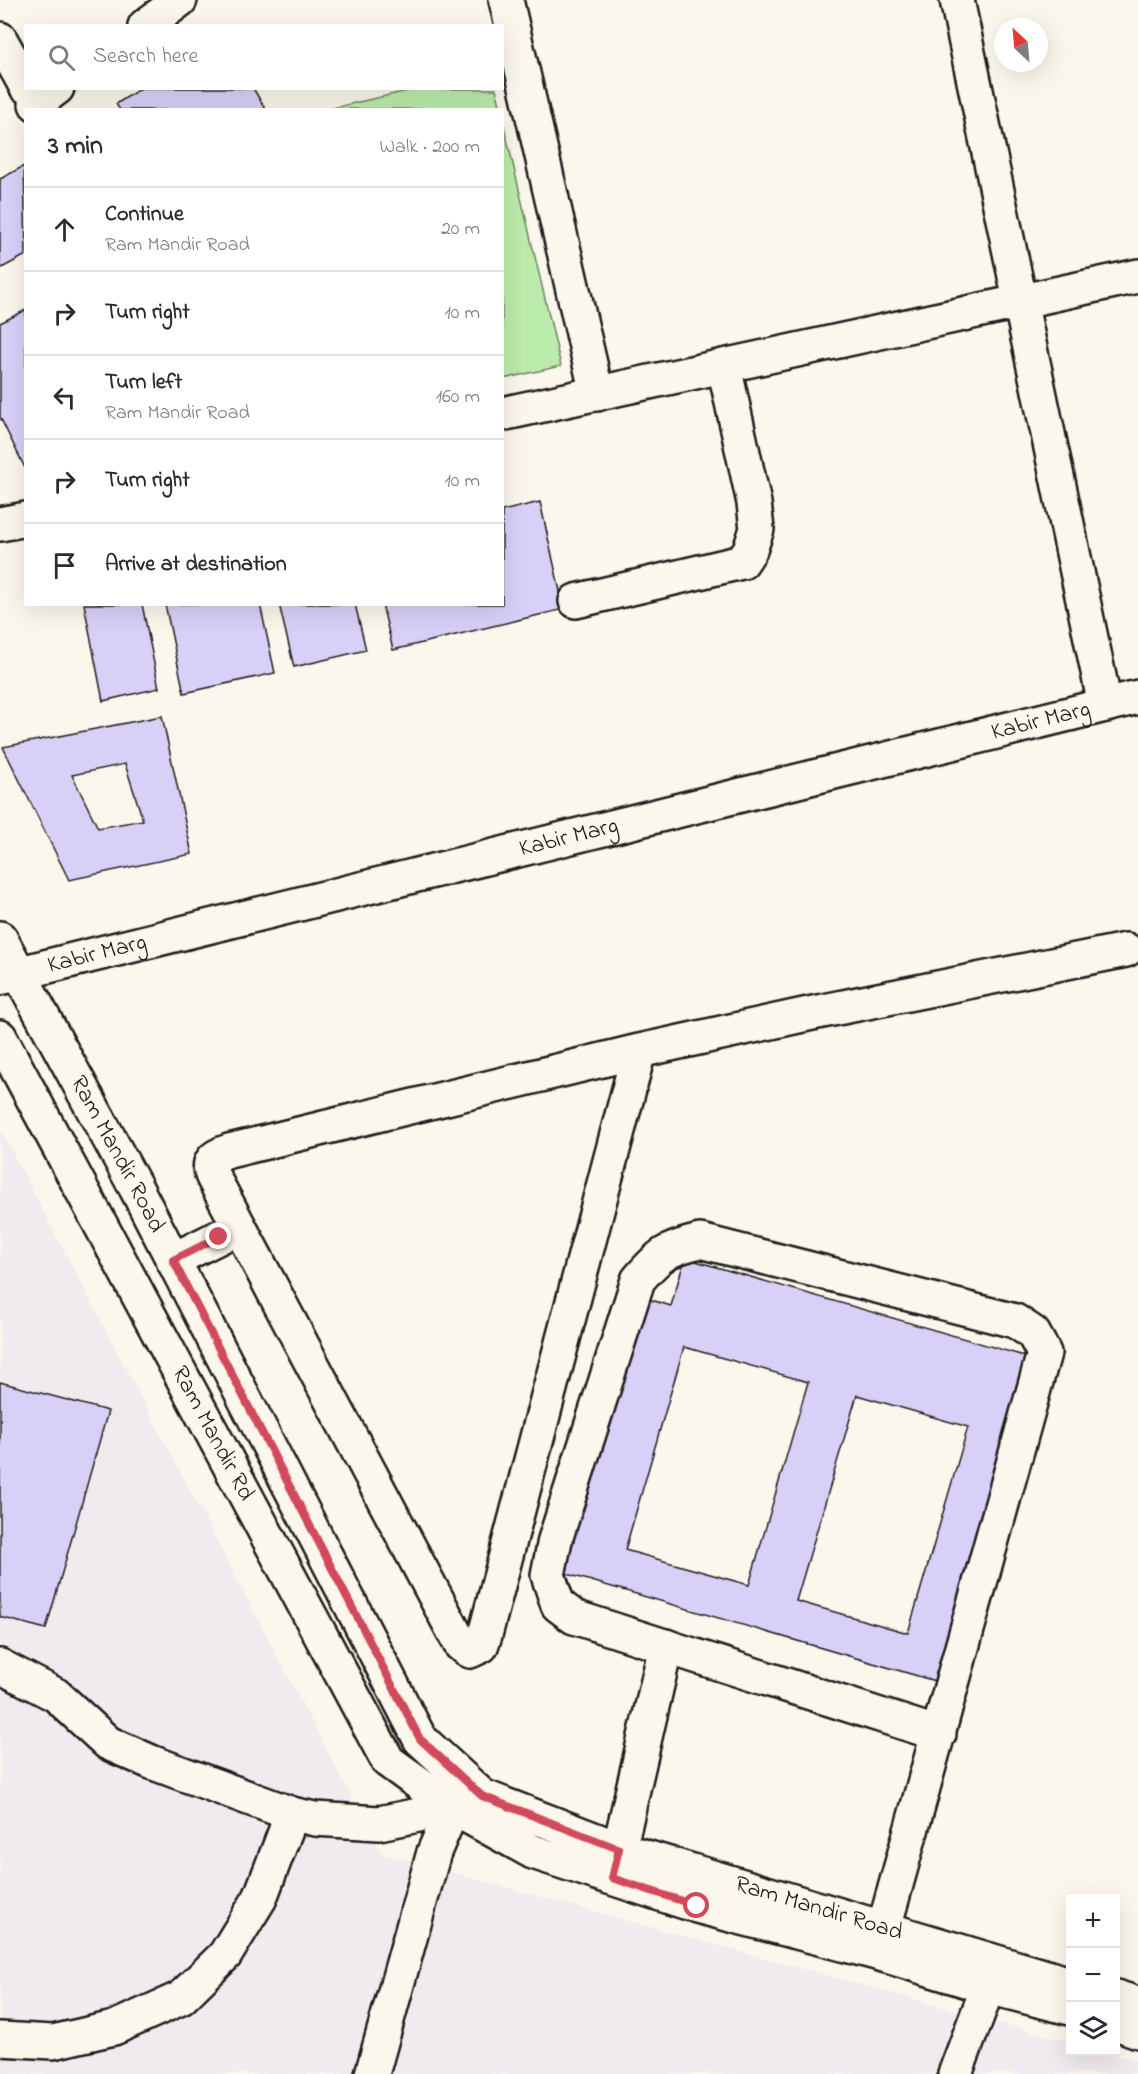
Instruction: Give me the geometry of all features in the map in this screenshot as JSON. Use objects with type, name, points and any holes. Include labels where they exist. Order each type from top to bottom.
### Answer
[{"type":"street","points":[[148,24],[180,0]]},
{"type":"street","points":[[506,0],[597,394]]},
{"type":"street","points":[[957,0],[1105,705]]},
{"type":"street","points":[[0,39],[24,75]]},
{"type":"street","points":[[504,414],[1138,276]]},
{"type":"street","points":[[576,601],[742,562],[750,550],[757,529],[754,503],[724,366]]},
{"type":"street","points":[[0,524],[24,519]]},
{"type":"street","name":"Kabir Marg","points":[[10,976],[1138,697]]},
{"type":"street","name":"Ram Mandir Road","points":[[0,938],[10,976],[136,1188],[420,1739],[482,1796],[697,1906],[880,1941],[1066,1983]]},
{"type":"street","points":[[639,1051],[483,1641],[476,1650],[470,1651],[461,1645],[239,1227],[209,1169],[210,1162],[217,1155],[639,1051],[1126,950]]},
{"type":"street","name":"Ram Mandir Rd","points":[[0,1037],[388,1761],[453,1808],[533,1852]]},
{"type":"street","points":[[131,1281],[239,1227]]},
{"type":"street","points":[[880,1941],[939,1734],[1044,1353],[1033,1333],[1015,1321],[700,1241],[673,1247],[652,1263],[638,1280],[555,1540],[548,1575],[558,1605],[574,1617],[939,1734]]},
{"type":"street","points":[[616,1863],[666,1646]]},
{"type":"street","points":[[0,1666],[56,1695],[108,1743],[151,1762],[292,1814],[315,1819],[379,1823],[453,1808]]},
{"type":"street","points":[[372,2074],[434,1852],[453,1808]]},
{"type":"street","points":[[0,2039],[52,2042],[114,2028],[181,1998],[225,1955],[260,1898],[292,1814]]},
{"type":"street","name":"Ram Mandir Road","points":[[533,1852],[616,1863]]},
{"type":"street","name":"Ram Mandir Road","points":[[880,1941],[988,1987],[1066,2007]]},
{"type":"street","points":[[955,2074],[988,1987]]},
{"type":"street","points":[[1120,1998],[1138,2004]]},
{"type":"street","points":[[1120,2024],[1138,2031]]},
{"type":"shaded area","points":[[0,1129],[381,1853],[1066,2041],[1066,2056],[1119,2056],[1138,2061],[1138,2074],[0,2074]]},
{"type":"green space","points":[[412,90],[496,90],[501,108],[332,108]]},
{"type":"green space","points":[[504,126],[561,366],[504,379]]},
{"type":"building","points":[[138,90],[254,90],[265,108],[119,108],[116,104]]},
{"type":"building","points":[[24,166],[24,256],[0,269],[0,179]]},
{"type":"building","points":[[24,311],[24,466],[0,417],[0,323]]},
{"type":"building","points":[[540,502],[564,609],[393,650],[382,606],[504,606],[504,511]]},
{"type":"building","points":[[84,606],[142,606],[159,688],[103,701]]},
{"type":"building","points":[[165,606],[260,606],[275,673],[184,693]]},
{"type":"building","points":[[279,606],[355,606],[366,650],[294,667]]},
{"type":"building","points":[[162,716],[192,854],[69,880],[3,747]],"holes":[[[125,764],[143,820],[98,828],[72,775]]]},
{"type":"building","points":[[685,1258],[1031,1358],[935,1681],[564,1573],[645,1298],[671,1306]],"holes":[[[684,1347],[808,1382],[749,1585],[625,1550]],[[857,1395],[968,1427],[908,1633],[796,1601]]]},
{"type":"building","points":[[0,1382],[108,1411],[46,1629],[0,1617]]},
{"type":"route","points":[[219,1237],[173,1260],[420,1739],[482,1796],[619,1849],[612,1878],[697,1906]]}]
